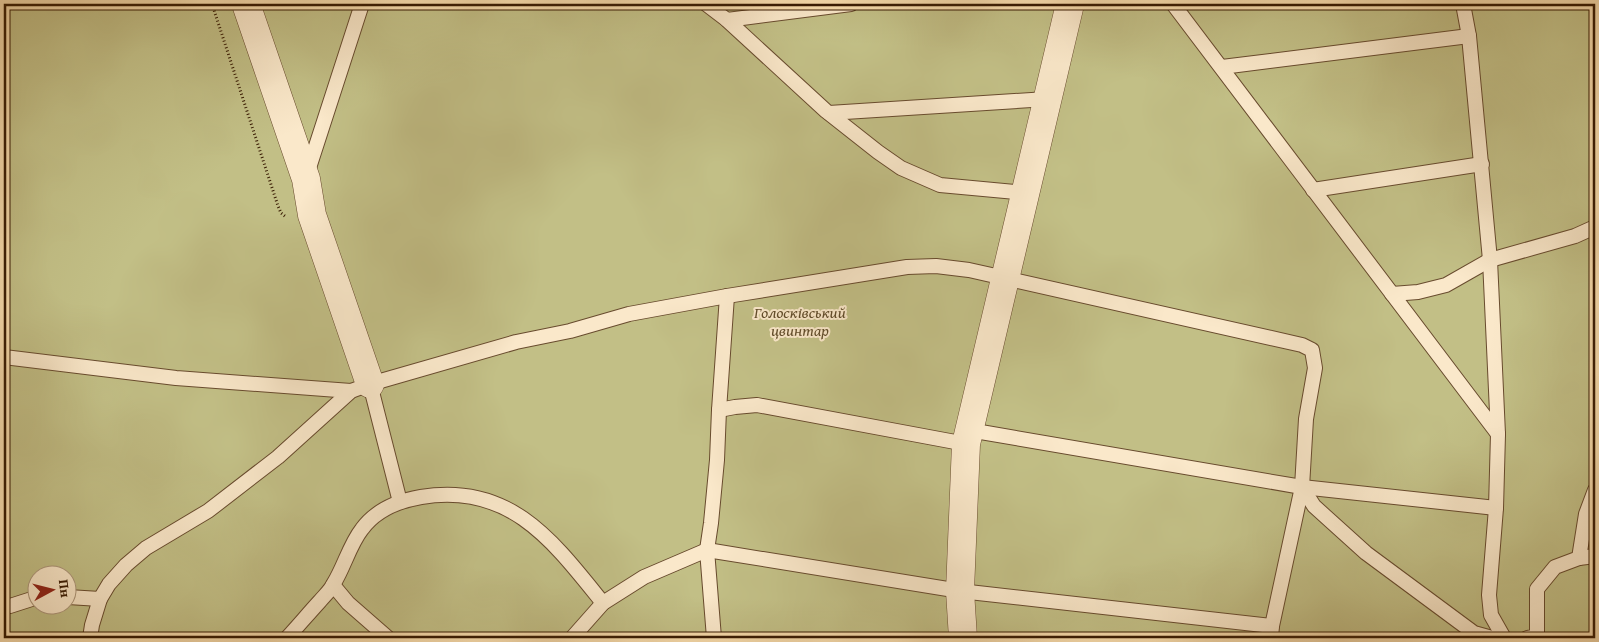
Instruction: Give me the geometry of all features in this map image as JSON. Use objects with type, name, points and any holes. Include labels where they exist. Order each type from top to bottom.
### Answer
[{"type":"street","points":[[246,4],[306,179],[312,215],[360,388]]},
{"type":"street","points":[[963,638],[960,591],[968,437],[1070,4]]},
{"type":"lane","points":[[306,179],[362,4]]},
{"type":"lane","points":[[706,4],[727,20],[829,113],[901,168],[940,185],[1026,193]]},
{"type":"lane","points":[[727,20],[756,10],[851,4]]},
{"type":"lane","points":[[1172,4],[1498,434]]},
{"type":"lane","points":[[1463,4],[1469,36],[1490,260],[1498,434],[1496,508],[1489,595],[1491,614],[1504,638]]},
{"type":"lane","points":[[1222,68],[1469,36]]},
{"type":"lane","points":[[829,113],[1048,99]]},
{"type":"lane","points":[[1313,190],[1482,164]]},
{"type":"lane","points":[[1392,294],[1418,292],[1446,285],[1490,260],[1575,236],[1595,228]]},
{"type":"lane","points":[[4,357],[176,378],[360,388],[516,342],[570,331],[629,314],[907,267],[936,266],[969,270],[1005,278],[1302,345],[1312,350],[1315,368],[1306,419],[1302,487],[1271,632],[960,591],[707,550],[644,577],[603,603],[572,638]]},
{"type":"lane","points":[[714,638],[707,550],[712,523],[717,460],[718,410],[727,296]]},
{"type":"lane","points":[[360,388],[400,502]]},
{"type":"lane","points":[[90,638],[92,624],[100,599],[109,584],[126,565],[146,548],[208,511],[278,457],[360,388]]},
{"type":"lane","points":[[718,410],[735,406],[757,405],[1302,487],[1496,508]]},
{"type":"lane","points":[[1302,487],[1314,506],[1366,553],[1474,633],[1492,638]]},
{"type":"lane","points":[[1579,558],[1586,514],[1595,490]]},
{"type":"lane","points":[[287,638],[333,585],[361,530],[377,513],[400,502],[437,495],[458,494],[482,498],[508,509],[536,528],[566,557],[603,603]]},
{"type":"lane","points":[[1535,638],[1537,588],[1555,567],[1579,558],[1595,556]]},
{"type":"lane","points":[[333,585],[348,603],[388,638]]},
{"type":"lane","points":[[78,598],[100,599]]},
{"type":"lane","points":[[4,606],[28,600]]},
{"type":"path","points":[[212,4],[281,213],[292,220],[312,215]]},
{"type":"green space","name":"Голосківський цвинтар","points":[[4,4],[1595,4],[1595,638],[4,638]]}]
